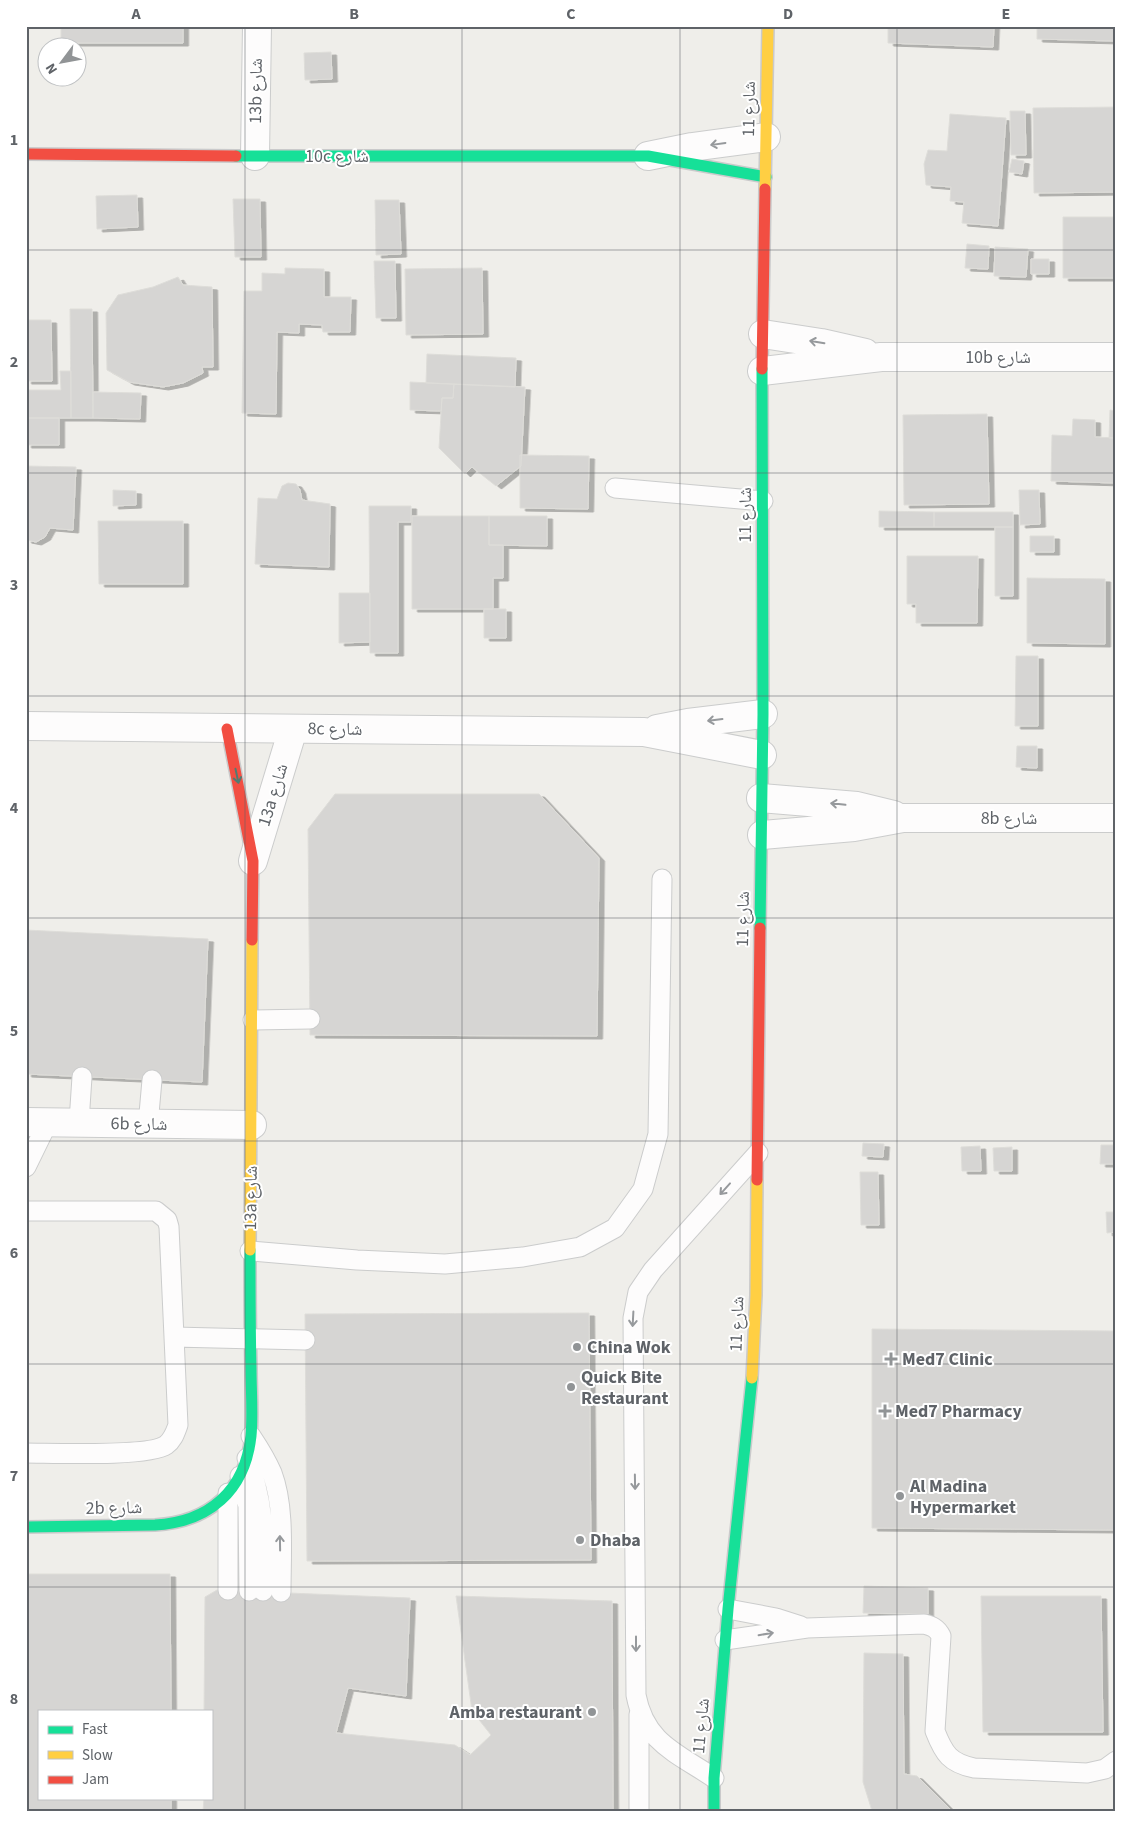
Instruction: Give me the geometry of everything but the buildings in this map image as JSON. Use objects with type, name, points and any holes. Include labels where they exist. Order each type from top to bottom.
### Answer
[{"type":"street","name":"13b شارع","points":[[255,156],[257,26]]},
{"type":"street","name":"شارع 11","points":[[714,1811],[714,1778],[725,1640],[752,1386],[756,1295],[763,714],[762,371],[768,26]]},
{"type":"street","name":"10c شارع","points":[[648,156],[692,147],[766,137]]},
{"type":"street","name":"10c شارع","points":[[26,154],[648,156],[766,177]]},
{"type":"street","name":"10b شارع","points":[[763,334],[822,343],[881,357]]},
{"type":"street","name":"10b شارع","points":[[762,371],[881,357],[1116,357]]},
{"type":"street","name":"8c شارع","points":[[644,732],[688,723],[763,714]]},
{"type":"street","name":"8c شارع","points":[[26,726],[644,732],[762,755]]},
{"type":"street","name":"13a شارع","points":[[200,1515],[217,1505],[240,1476],[247,1458],[251,1436],[250,1251],[253,861],[227,728]]},
{"type":"street","name":"13a شارع","points":[[253,861],[293,729]]},
{"type":"street","name":"8b شارع","points":[[761,798],[857,806],[903,818]]},
{"type":"street","name":"8b شارع","points":[[762,835],[854,827],[903,818],[1116,818]]},
{"type":"street","name":"6b شارع","points":[[37,1122],[252,1125]]},
{"type":"street","name":"2b شارع","points":[[26,1527],[165,1524],[183,1521],[200,1515]]},
{"type":"lane","points":[[615,488],[763,501]]},
{"type":"lane","points":[[250,1251],[357,1260],[445,1264],[523,1257],[580,1247],[615,1228],[643,1189],[658,1134],[662,879]]},
{"type":"lane","points":[[253,1020],[310,1018]]},
{"type":"lane","points":[[79,1122],[82,1077]]},
{"type":"lane","points":[[148,1125],[152,1080]]},
{"type":"lane","points":[[26,1167],[37,1122]]},
{"type":"lane","points":[[714,1778],[653,1736],[644,1724],[636,1695],[633,1318],[634,1304],[638,1292],[653,1270],[758,1153]]},
{"type":"lane","points":[[26,1211],[156,1211],[163,1214],[169,1227],[178,1425],[174,1436],[166,1445],[143,1452],[26,1453]]},
{"type":"lane","points":[[174,1337],[305,1340]]},
{"type":"lane","points":[[251,1436],[264,1454],[278,1496],[265,1591]]},
{"type":"lane","points":[[247,1458],[255,1478],[263,1520],[265,1591]]},
{"type":"lane","points":[[240,1476],[245,1491],[248,1514],[265,1591]]},
{"type":"lane","points":[[228,1493],[228,1590]]},
{"type":"lane","points":[[728,1608],[776,1618],[807,1628]]},
{"type":"lane","points":[[725,1640],[807,1628],[924,1624],[936,1628],[941,1636],[935,1731],[940,1745],[949,1759],[961,1765],[974,1768],[1087,1773],[1104,1769],[1116,1761]]},
{"type":"lane","points":[[638,1811],[639,1710]]},
{"type":"traffic: fast","points":[[236,156],[648,156],[766,177]]},
{"type":"traffic: fast","points":[[760,928],[763,714],[762,369]]},
{"type":"traffic: fast","points":[[26,1527],[174,1523],[192,1518],[208,1510],[232,1488],[241,1473],[251,1436],[250,1250]]},
{"type":"traffic: fast","points":[[714,1811],[714,1778],[728,1609],[752,1378]]},
{"type":"traffic: slow","points":[[765,189],[768,26]]},
{"type":"traffic: slow","points":[[250,1250],[252,940]]},
{"type":"traffic: slow","points":[[752,1378],[756,1295],[757,1180]]},
{"type":"traffic: jam","points":[[26,154],[236,156]]},
{"type":"traffic: jam","points":[[762,369],[765,189]]},
{"type":"traffic: jam","points":[[227,729],[253,861],[252,940]]},
{"type":"traffic: jam","points":[[757,1180],[760,928]]},
{"type":"place","name":"China Wok","points":[[577,1347]]},
{"type":"place","name":"Med7 Clinic","points":[[891,1359]]},
{"type":"place","name":"Quick Bite Restaurant","points":[[571,1387]]},
{"type":"place","name":"Med7 Pharmacy","points":[[885,1411]]},
{"type":"place","name":"Al Madina Hypermarket","points":[[900,1496]]},
{"type":"place","name":"Dhaba","points":[[580,1540]]},
{"type":"place","name":"Amba restaurant","points":[[592,1712]]}]
